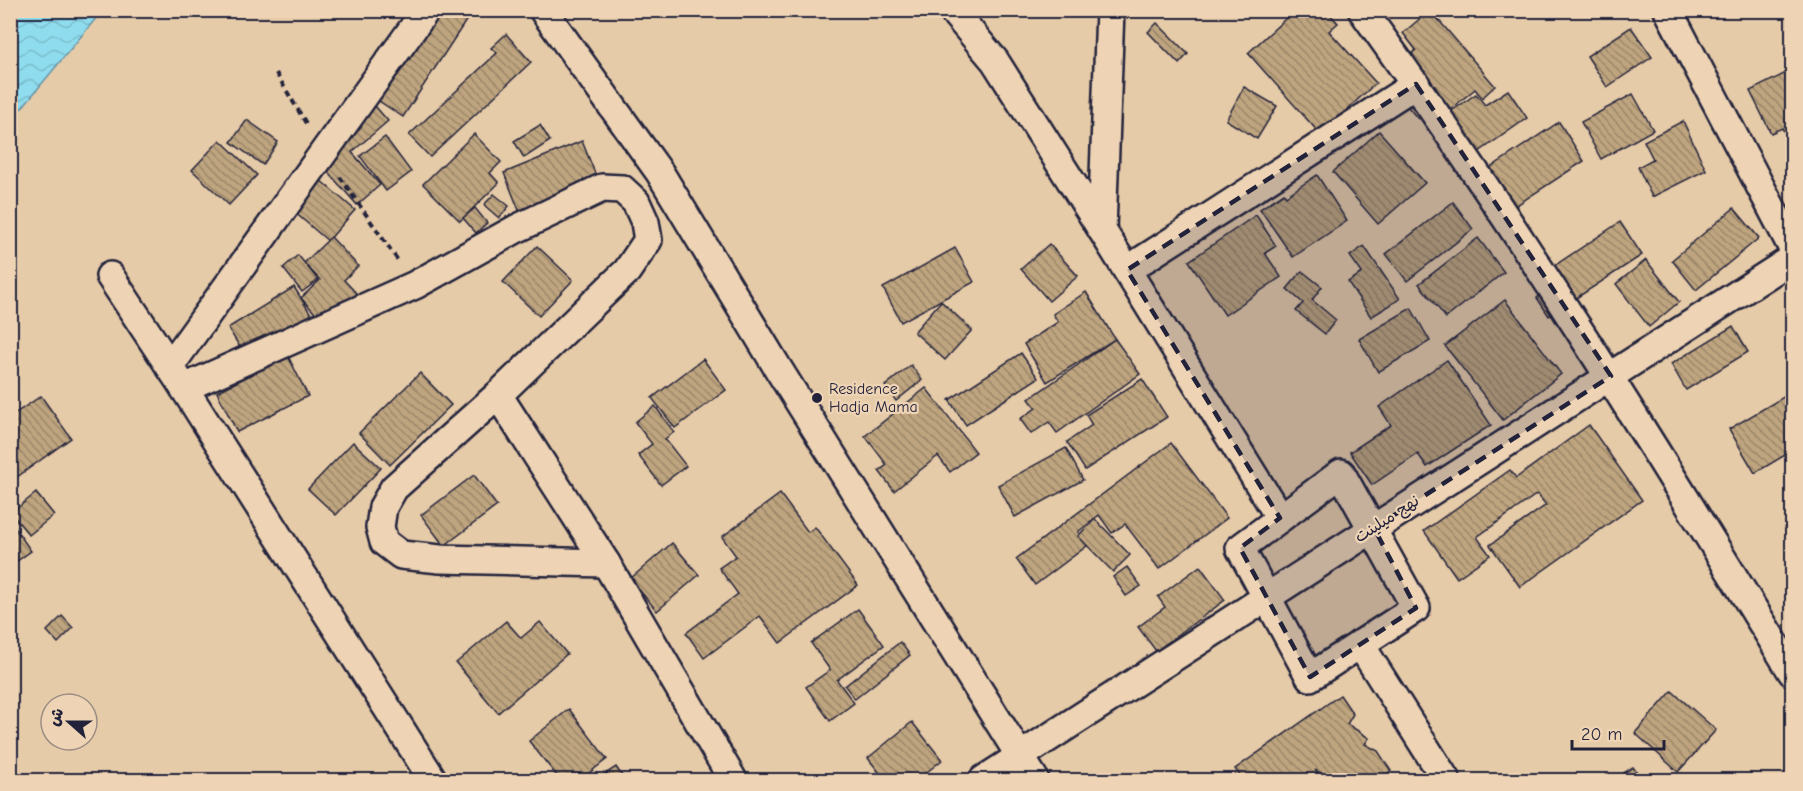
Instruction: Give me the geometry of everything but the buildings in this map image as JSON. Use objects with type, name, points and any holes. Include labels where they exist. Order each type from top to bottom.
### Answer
[{"type":"street","points":[[177,377],[324,153],[426,10]]},
{"type":"street","points":[[543,10],[660,173],[1035,780]]},
{"type":"street","points":[[952,10],[995,61],[1280,518]]},
{"type":"street","points":[[1102,230],[1110,10]]},
{"type":"street","points":[[1362,10],[1416,84],[1611,376],[1792,672]]},
{"type":"street","points":[[1668,10],[1792,247]]},
{"type":"street","points":[[1126,270],[1416,84]]},
{"type":"street","points":[[1060,165],[1081,164],[1093,160],[1105,145]]},
{"type":"street","points":[[177,377],[415,285],[516,229],[602,188],[622,189],[636,202],[645,222],[648,240],[627,271],[498,395],[394,488],[382,507],[380,527],[384,542],[401,555],[430,558],[606,563]]},
{"type":"street","name":"نهج ميلينت","points":[[982,780],[1792,259]]},
{"type":"street","points":[[110,276],[177,377],[433,780]]},
{"type":"street","points":[[498,395],[606,563],[733,780]]},
{"type":"street","points":[[1341,473],[1374,528],[1416,609],[1310,676],[1240,548],[1341,473]]},
{"type":"street","points":[[1360,644],[1446,780]]},
{"type":"path","points":[[276,73],[324,153],[415,285]]},
{"type":"highlighted area","points":[[1416,84],[1611,376],[1374,528],[1416,608],[1310,677],[1240,548],[1280,518],[1127,270]]},
{"type":"water","points":[[10,11],[102,11],[11,121]]},
{"type":"place","name":"Residence Hadja Mama","points":[[817,398]]}]
